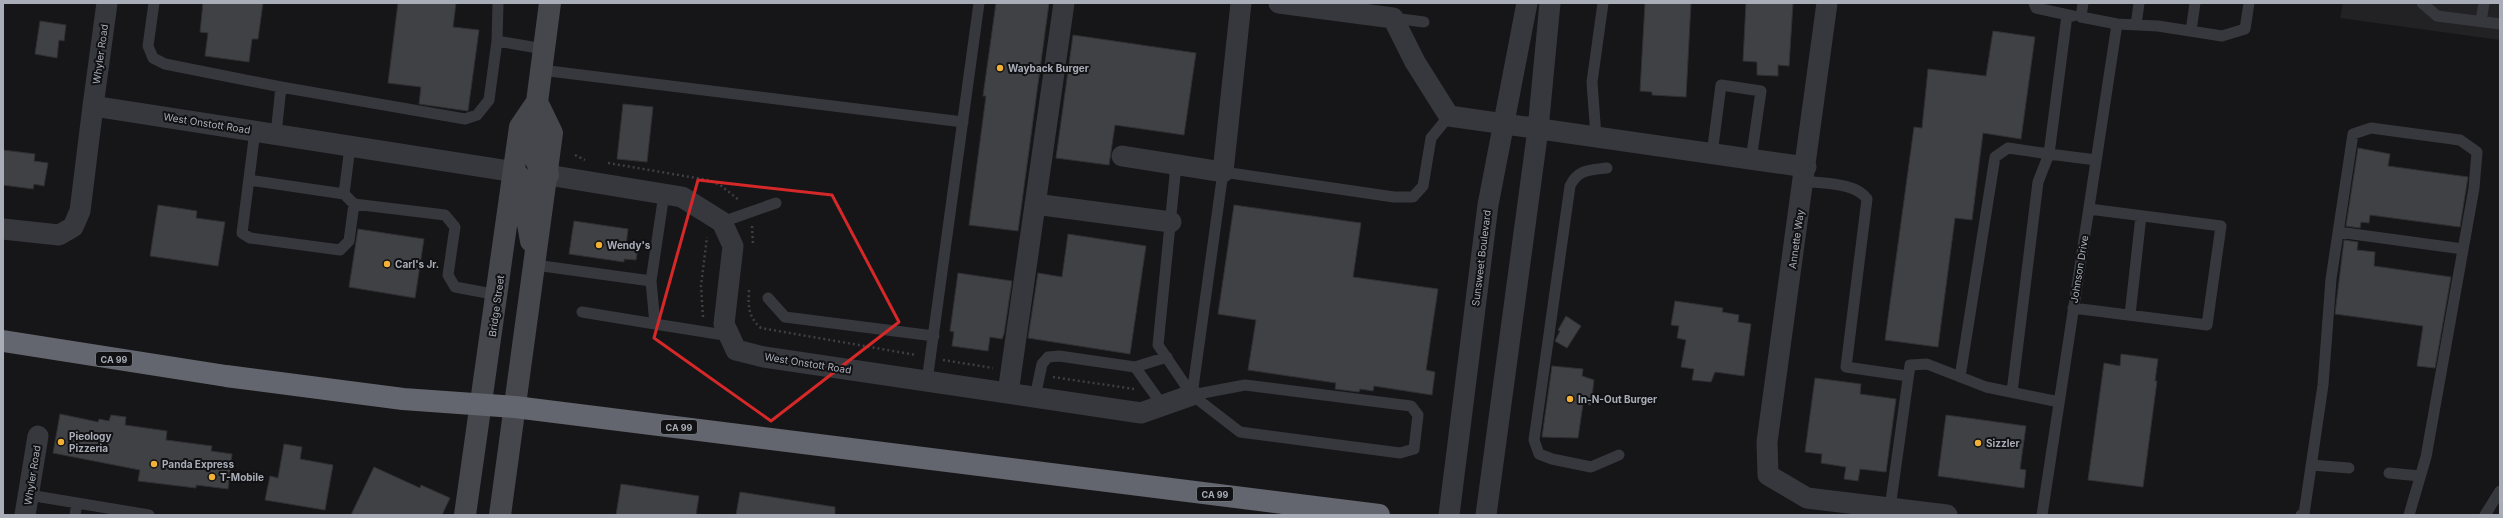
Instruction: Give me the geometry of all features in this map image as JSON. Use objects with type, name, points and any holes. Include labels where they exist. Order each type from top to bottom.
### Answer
[{"type":"highway","name":"CA 99","points":[[3,341],[226,376],[403,399],[515,406],[1378,515]]},
{"type":"main road","name":"Bridge Street","points":[[465,515],[498,295],[520,127],[534,107],[541,70],[550,3]]},
{"type":"main road","points":[[500,515],[548,175],[552,133],[534,107]]},
{"type":"main road","points":[[515,172],[527,185],[528,224],[535,264]]},
{"type":"street","name":"Whyler Road","points":[[93,106],[107,3]]},
{"type":"street","points":[[1008,393],[1064,3]]},
{"type":"street","points":[[1122,156],[1223,172],[1241,3]]},
{"type":"street","points":[[1279,3],[1393,18],[1415,62],[1449,116],[1751,160],[1805,174]]},
{"type":"street","name":"Sunsweet Boulevard","points":[[1449,515],[1488,205],[1527,3]]},
{"type":"street","points":[[1486,515],[1538,129],[1550,3]]},
{"type":"street","name":"Annette Way","points":[[1827,3],[1805,174],[1767,442],[1768,475],[1807,498],[1890,508]]},
{"type":"street","name":"West Onstott Road","points":[[93,106],[515,172]]},
{"type":"street","points":[[3,229],[59,235],[73,227],[80,211],[93,106]]},
{"type":"street","points":[[548,175],[682,197],[714,227]]},
{"type":"street","points":[[1035,204],[1170,222]]},
{"type":"street","name":"West Onstott Road","points":[[714,227],[733,246],[724,324],[736,350],[764,357],[1141,413],[1192,395]]},
{"type":"street","name":"Whyler Road","points":[[25,515],[38,436]]},
{"type":"street","points":[[1890,508],[1947,515]]},
{"type":"lane","points":[[154,3],[148,46],[153,58],[165,64],[281,87],[465,119],[477,116],[489,100],[497,42],[498,3]]},
{"type":"lane","points":[[927,381],[979,3]]},
{"type":"lane","points":[[1596,137],[1592,82],[1603,3]]},
{"type":"lane","points":[[2034,3],[2036,8],[2117,24],[2136,24],[2222,36],[2245,29],[2249,3]]},
{"type":"lane","points":[[2081,17],[2083,3]]},
{"type":"lane","points":[[2136,24],[2139,3]]},
{"type":"lane","points":[[2191,31],[2195,3]]},
{"type":"lane","points":[[2422,3],[2437,16],[2500,24]]},
{"type":"lane","points":[[2481,21],[2484,3]]},
{"type":"lane","points":[[2012,392],[2038,182],[2049,154],[2067,15]]},
{"type":"lane","points":[[1393,18],[1424,22]]},
{"type":"lane","name":"Johnson Drive","points":[[2042,515],[2117,24]]},
{"type":"lane","points":[[497,42],[544,49]]},
{"type":"lane","points":[[541,70],[963,122]]},
{"type":"lane","points":[[1712,154],[1722,85],[1761,91],[1751,160]]},
{"type":"lane","points":[[276,134],[281,87]]},
{"type":"lane","points":[[1192,395],[1223,172],[1394,197],[1413,197],[1423,186],[1431,138],[1449,116]]},
{"type":"lane","points":[[2301,515],[2304,514],[2323,385],[2331,279],[2353,134],[2371,128],[2460,140],[2477,152],[2474,188],[2426,457],[2409,515]]},
{"type":"lane","points":[[255,131],[242,233],[250,238],[340,250],[349,241],[354,204]]},
{"type":"lane","points":[[344,194],[350,146]]},
{"type":"lane","points":[[1960,377],[1995,157],[2008,148],[2096,160]]},
{"type":"lane","points":[[1176,165],[1158,346],[1192,395],[1240,432],[1400,453],[1414,449],[1418,415],[1411,406],[1245,386],[1192,395]]},
{"type":"lane","points":[[1607,168],[1585,171],[1575,175],[1570,186],[1534,440],[1539,454],[1552,460],[1591,467],[1619,455]]},
{"type":"lane","points":[[1805,174],[1863,192],[1867,199],[1846,367],[1908,376]]},
{"type":"lane","points":[[249,180],[344,194],[354,204],[445,215],[455,227],[448,275],[455,287],[498,295]]},
{"type":"lane","points":[[655,324],[652,281],[664,194]]},
{"type":"lane","points":[[714,227],[776,203]]},
{"type":"lane","points":[[2073,308],[2208,325],[2221,226],[2088,209]]},
{"type":"lane","points":[[2130,315],[2142,216]]},
{"type":"lane","points":[[2338,232],[2463,249]]},
{"type":"lane","points":[[535,264],[652,281]]},
{"type":"lane","points":[[768,298],[785,316],[934,336]]},
{"type":"lane","points":[[582,312],[730,336]]},
{"type":"lane","points":[[1035,397],[1042,364],[1048,357],[1059,356],[1135,367],[1167,358]]},
{"type":"lane","points":[[1890,508],[1910,365],[1927,364],[1986,387],[2059,402]]},
{"type":"lane","points":[[1135,367],[1163,406]]},
{"type":"lane","points":[[2311,465],[2349,468]]},
{"type":"lane","points":[[2389,473],[2420,476]]},
{"type":"lane","points":[[2485,515],[2500,491]]},
{"type":"lane","points":[[28,495],[149,515]]},
{"type":"lane","points":[[75,515],[77,503]]},
{"type":"path","points":[[575,155],[592,161]]},
{"type":"path","points":[[600,162],[708,180],[730,192],[741,202],[747,213],[754,236],[753,248]]},
{"type":"path","points":[[709,333],[701,312],[714,227]]},
{"type":"path","points":[[750,284],[748,307],[752,321],[761,328],[931,358],[1011,370]]},
{"type":"path","points":[[1040,375],[1144,390],[1150,388]]},
{"type":"highlighted area","points":[[698,180],[832,195],[899,322],[771,421],[654,338]]},
{"type":"shaded area","points":[[2343,3],[2500,3],[2500,40],[2340,18]]},
{"type":"building","points":[[203,3],[263,3],[258,39],[252,39],[249,62],[205,56],[208,33],[200,32]]},
{"type":"building","points":[[398,3],[456,3],[453,27],[479,30],[468,111],[419,104],[421,87],[388,83]]},
{"type":"building","points":[[996,3],[1049,3],[1018,231],[969,225],[986,96],[983,96]]},
{"type":"building","points":[[1645,3],[1691,3],[1686,97],[1652,95],[1652,92],[1640,91]]},
{"type":"building","points":[[1746,3],[1793,3],[1789,66],[1778,65],[1778,76],[1757,75],[1757,62],[1743,61]]},
{"type":"building","points":[[40,21],[66,25],[64,41],[59,40],[57,58],[35,54]]},
{"type":"building","points":[[1993,31],[2035,37],[2021,139],[1983,133],[1972,220],[1955,218],[1938,347],[1885,340],[1914,127],[1922,128],[1928,69],[1986,76]]},
{"type":"building","points":[[1073,35],[1196,53],[1184,135],[1115,125],[1109,165],[1056,158]]},
{"type":"building","points":[[623,104],[653,107],[647,162],[617,159]]},
{"type":"building","points":[[2358,148],[2390,154],[2388,166],[2468,177],[2460,227],[2370,215],[2369,223],[2361,222],[2360,228],[2346,226]]},
{"type":"building","points":[[3,150],[35,154],[34,161],[48,163],[44,186],[34,184],[33,189],[3,185]]},
{"type":"building","points":[[158,205],[197,211],[196,218],[225,222],[218,266],[150,256]]},
{"type":"building","points":[[1234,205],[1361,223],[1353,277],[1438,289],[1426,370],[1435,372],[1432,395],[1374,386],[1373,391],[1360,389],[1359,392],[1335,389],[1336,383],[1248,370],[1256,320],[1218,314]]},
{"type":"building","points":[[574,221],[628,229],[626,245],[638,247],[636,260],[624,259],[624,262],[569,254]]},
{"type":"building","points":[[358,229],[424,239],[415,298],[349,287]]},
{"type":"building","points":[[1068,234],[1146,246],[1130,354],[1028,338],[1038,273],[1062,277]]},
{"type":"building","points":[[2344,240],[2358,242],[2357,250],[2375,252],[2374,266],[2451,277],[2435,368],[2417,366],[2423,326],[2335,314]]},
{"type":"building","points":[[958,273],[1012,281],[1004,334],[1002,339],[990,337],[988,351],[952,346],[954,332],[950,331]]},
{"type":"building","points":[[1675,301],[1723,308],[1722,312],[1739,315],[1738,322],[1751,324],[1744,376],[1715,372],[1711,382],[1692,380],[1694,369],[1681,367],[1686,340],[1677,338],[1679,326],[1671,325]]},
{"type":"building","points":[[1566,316],[1581,326],[1567,348],[1555,341],[1560,331],[1558,330]]},
{"type":"building","points":[[2121,354],[2158,359],[2155,381],[2157,381],[2143,487],[2088,480],[2104,363],[2120,366]]},
{"type":"building","name":"In-N-Out Burger","points":[[1552,366],[1583,369],[1582,376],[1594,380],[1591,405],[1583,404],[1578,438],[1542,437]]},
{"type":"building","points":[[1815,378],[1861,384],[1860,394],[1896,399],[1886,472],[1860,469],[1858,481],[1844,479],[1846,467],[1821,463],[1822,454],[1805,452]]},
{"type":"building","points":[[60,414],[98,422],[99,419],[109,421],[111,415],[126,417],[125,425],[167,431],[166,440],[212,446],[211,451],[232,454],[228,489],[196,485],[196,488],[138,481],[140,470],[53,453]]},
{"type":"building","points":[[1946,415],[2026,426],[2020,469],[2026,470],[2024,488],[1938,476]]},
{"type":"building","points":[[284,444],[302,447],[300,459],[333,465],[325,510],[265,500],[270,476],[278,478]]},
{"type":"building","points":[[374,467],[420,488],[421,485],[450,498],[442,515],[351,515]]},
{"type":"building","points":[[621,484],[699,496],[696,515],[616,515]]},
{"type":"building","points":[[740,492],[835,507],[835,515],[736,515]]},
{"type":"place","name":"Wayback Burger","points":[[1000,68]]},
{"type":"place","name":"Wendy's","points":[[599,245]]},
{"type":"place","name":"Carl's Jr.","points":[[387,264]]},
{"type":"place","name":"In-N-Out Burger","points":[[1570,399]]},
{"type":"place","name":"Pieology Pizzeria","points":[[61,442]]},
{"type":"place","name":"Sizzler","points":[[1978,443]]},
{"type":"place","name":"Panda Express","points":[[154,464]]},
{"type":"place","name":"T-Mobile","points":[[212,477]]}]
